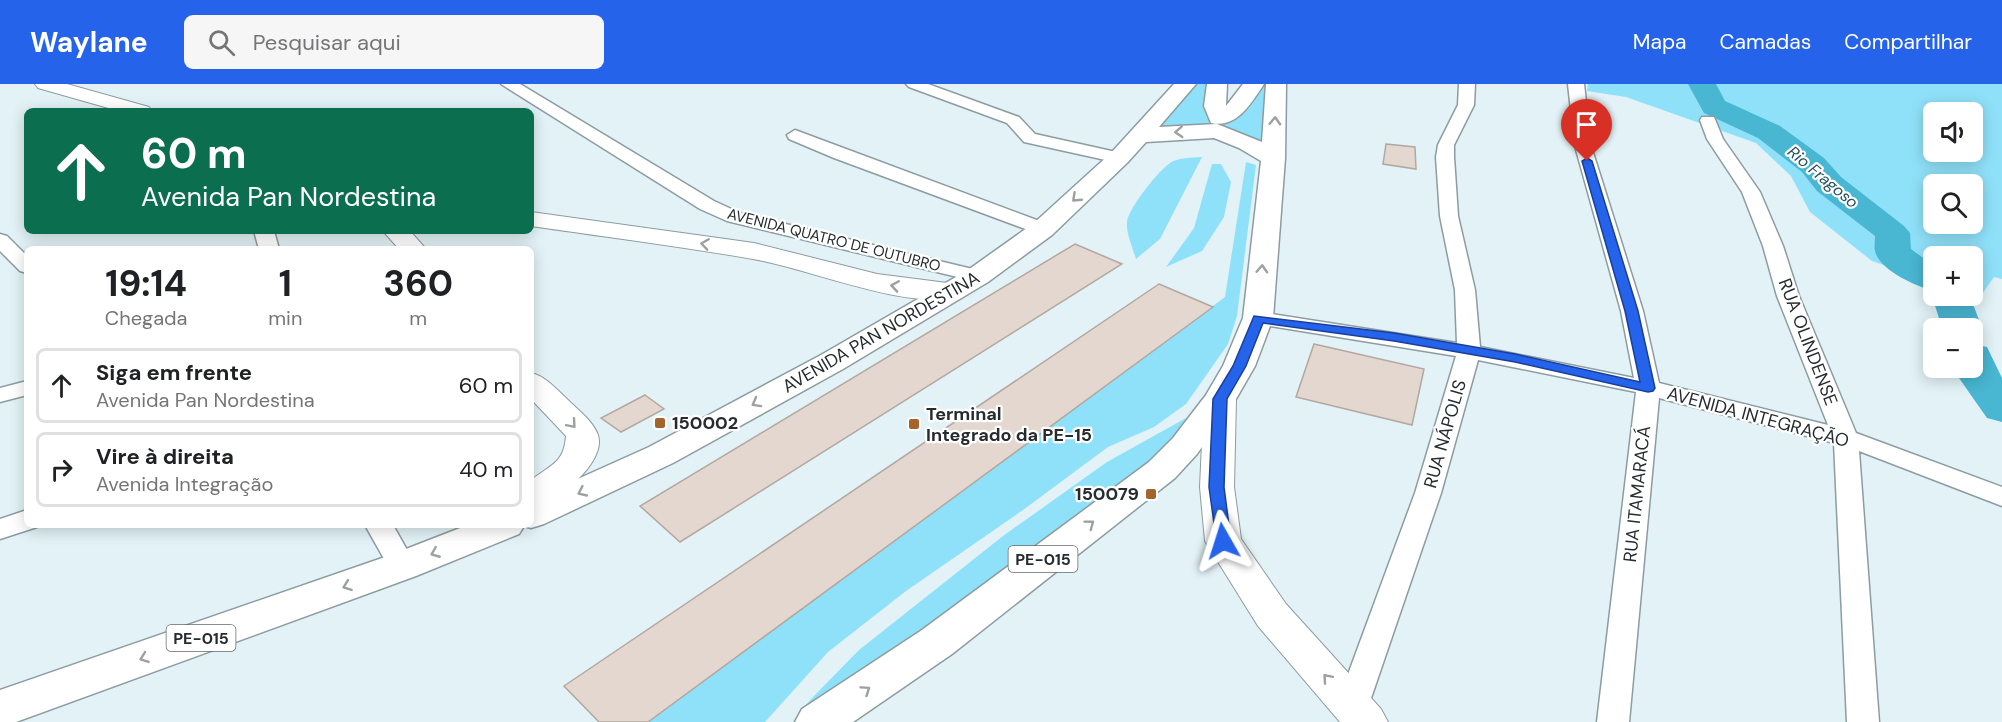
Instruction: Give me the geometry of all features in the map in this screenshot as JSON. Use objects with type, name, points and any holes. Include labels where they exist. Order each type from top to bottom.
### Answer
[{"type":"highway","name":"AVENIDA PAN NORDESTINA","points":[[534,514],[661,455],[832,362],[966,284],[1043,229],[1119,158],[1186,84]]},
{"type":"highway","points":[[1216,84],[1215,106],[1220,118],[1236,109],[1254,84]]},
{"type":"highway","name":"PE-015","points":[[818,722],[937,642],[1162,470],[1185,446],[1220,399],[1239,366],[1258,318],[1273,158],[1276,84]]},
{"type":"highway","points":[[1140,135],[1218,131],[1247,143],[1273,158]]},
{"type":"highway","name":"PE-015","points":[[0,709],[402,566],[496,528]]},
{"type":"main road","points":[[45,84],[131,108]]},
{"type":"main road","points":[[534,219],[754,251],[885,285],[920,290],[966,284]]},
{"type":"main road","points":[[399,234],[410,246]]},
{"type":"main road","points":[[534,385],[576,426],[582,436],[581,452],[572,466],[534,496]]},
{"type":"main road","points":[[1220,399],[1217,487],[1223,541],[1272,615],[1359,715]]},
{"type":"street","name":"AVENIDA QUATRO DE OUTUBRO","points":[[509,84],[707,205],[734,217],[966,284]]},
{"type":"street","points":[[914,84],[1013,120],[1030,138],[1119,158]]},
{"type":"street","name":"RUA NÁPOLIS","points":[[1359,715],[1428,493],[1469,351],[1465,290],[1449,216],[1444,157],[1446,145],[1466,105],[1467,84]]},
{"type":"street","name":"RUA ITAMARACÁ","points":[[1576,89],[1583,146],[1632,311],[1648,388],[1613,722]]},
{"type":"street","name":"RUA OLINDENSE","points":[[1708,120],[1715,139],[1751,192],[1773,246],[1788,296],[1846,439],[1863,722]]},
{"type":"street","points":[[795,135],[840,154],[1043,229]]},
{"type":"street","points":[[0,240],[24,264]]},
{"type":"street","name":"AVENIDA INTEGRAÇÃO","points":[[1258,318],[1394,337],[1648,388],[1846,439],[2002,497]]},
{"type":"street","points":[[0,395],[24,388]]},
{"type":"street","points":[[0,529],[24,521]]},
{"type":"street","points":[[382,528],[402,566]]},
{"type":"shaded area","points":[[1190,84],[1209,84],[1212,120],[1208,127],[1143,131]]},
{"type":"shaded area","points":[[1257,84],[1270,84],[1268,152],[1223,129],[1225,119]]},
{"type":"shaded area","points":[[1588,84],[2002,84],[2002,279],[1994,277],[1983,293],[1983,246],[1923,246],[1923,279],[1872,261],[1810,212],[1791,176],[1756,143],[1626,97],[1587,91]]},
{"type":"shaded area","points":[[1202,157],[1160,239],[1136,259],[1127,222],[1138,199],[1170,163],[1181,159]]},
{"type":"shaded area","points":[[1246,162],[1256,165],[1237,316],[1228,344],[1186,404],[1154,427],[1108,447],[1023,510],[906,591],[828,652],[765,722],[648,722],[1225,297]]},
{"type":"shaded area","points":[[1212,164],[1221,164],[1231,182],[1224,217],[1202,251],[1166,267],[1194,228]]},
{"type":"shaded area","points":[[1213,403],[1183,444],[806,722],[793,722],[811,699],[859,650],[1003,536],[1107,462]]},
{"type":"building","points":[[1386,144],[1415,147],[1416,169],[1383,164]]},
{"type":"building","points":[[1075,244],[1122,264],[680,542],[640,506]]},
{"type":"building","points":[[1159,284],[1213,307],[648,722],[599,722],[564,686]]},
{"type":"building","points":[[1314,344],[1424,369],[1412,425],[1296,397]]},
{"type":"building","points":[[645,395],[664,409],[621,432],[601,418]]},
{"type":"waterway","name":"Rio Fragoso","points":[[1702,84],[1714,107],[1769,132],[1813,165],[1829,184],[1892,233],[1893,253],[1923,275]]},
{"type":"waterway","name":"Rio Fragoso","points":[[1954,306],[1959,318]]},
{"type":"waterway","name":"Rio Fragoso","points":[[1980,378],[2002,408]]},
{"type":"place","name":"150002","points":[[660,423]]},
{"type":"place","name":"Terminal Integrado da PE-15","points":[[914,424]]},
{"type":"place","name":"150079","points":[[1151,494]]},
{"type":"route","points":[[1223,541],[1217,487],[1220,399],[1239,366],[1258,318],[1394,337],[1515,358],[1648,388],[1632,311],[1587,161]]}]
